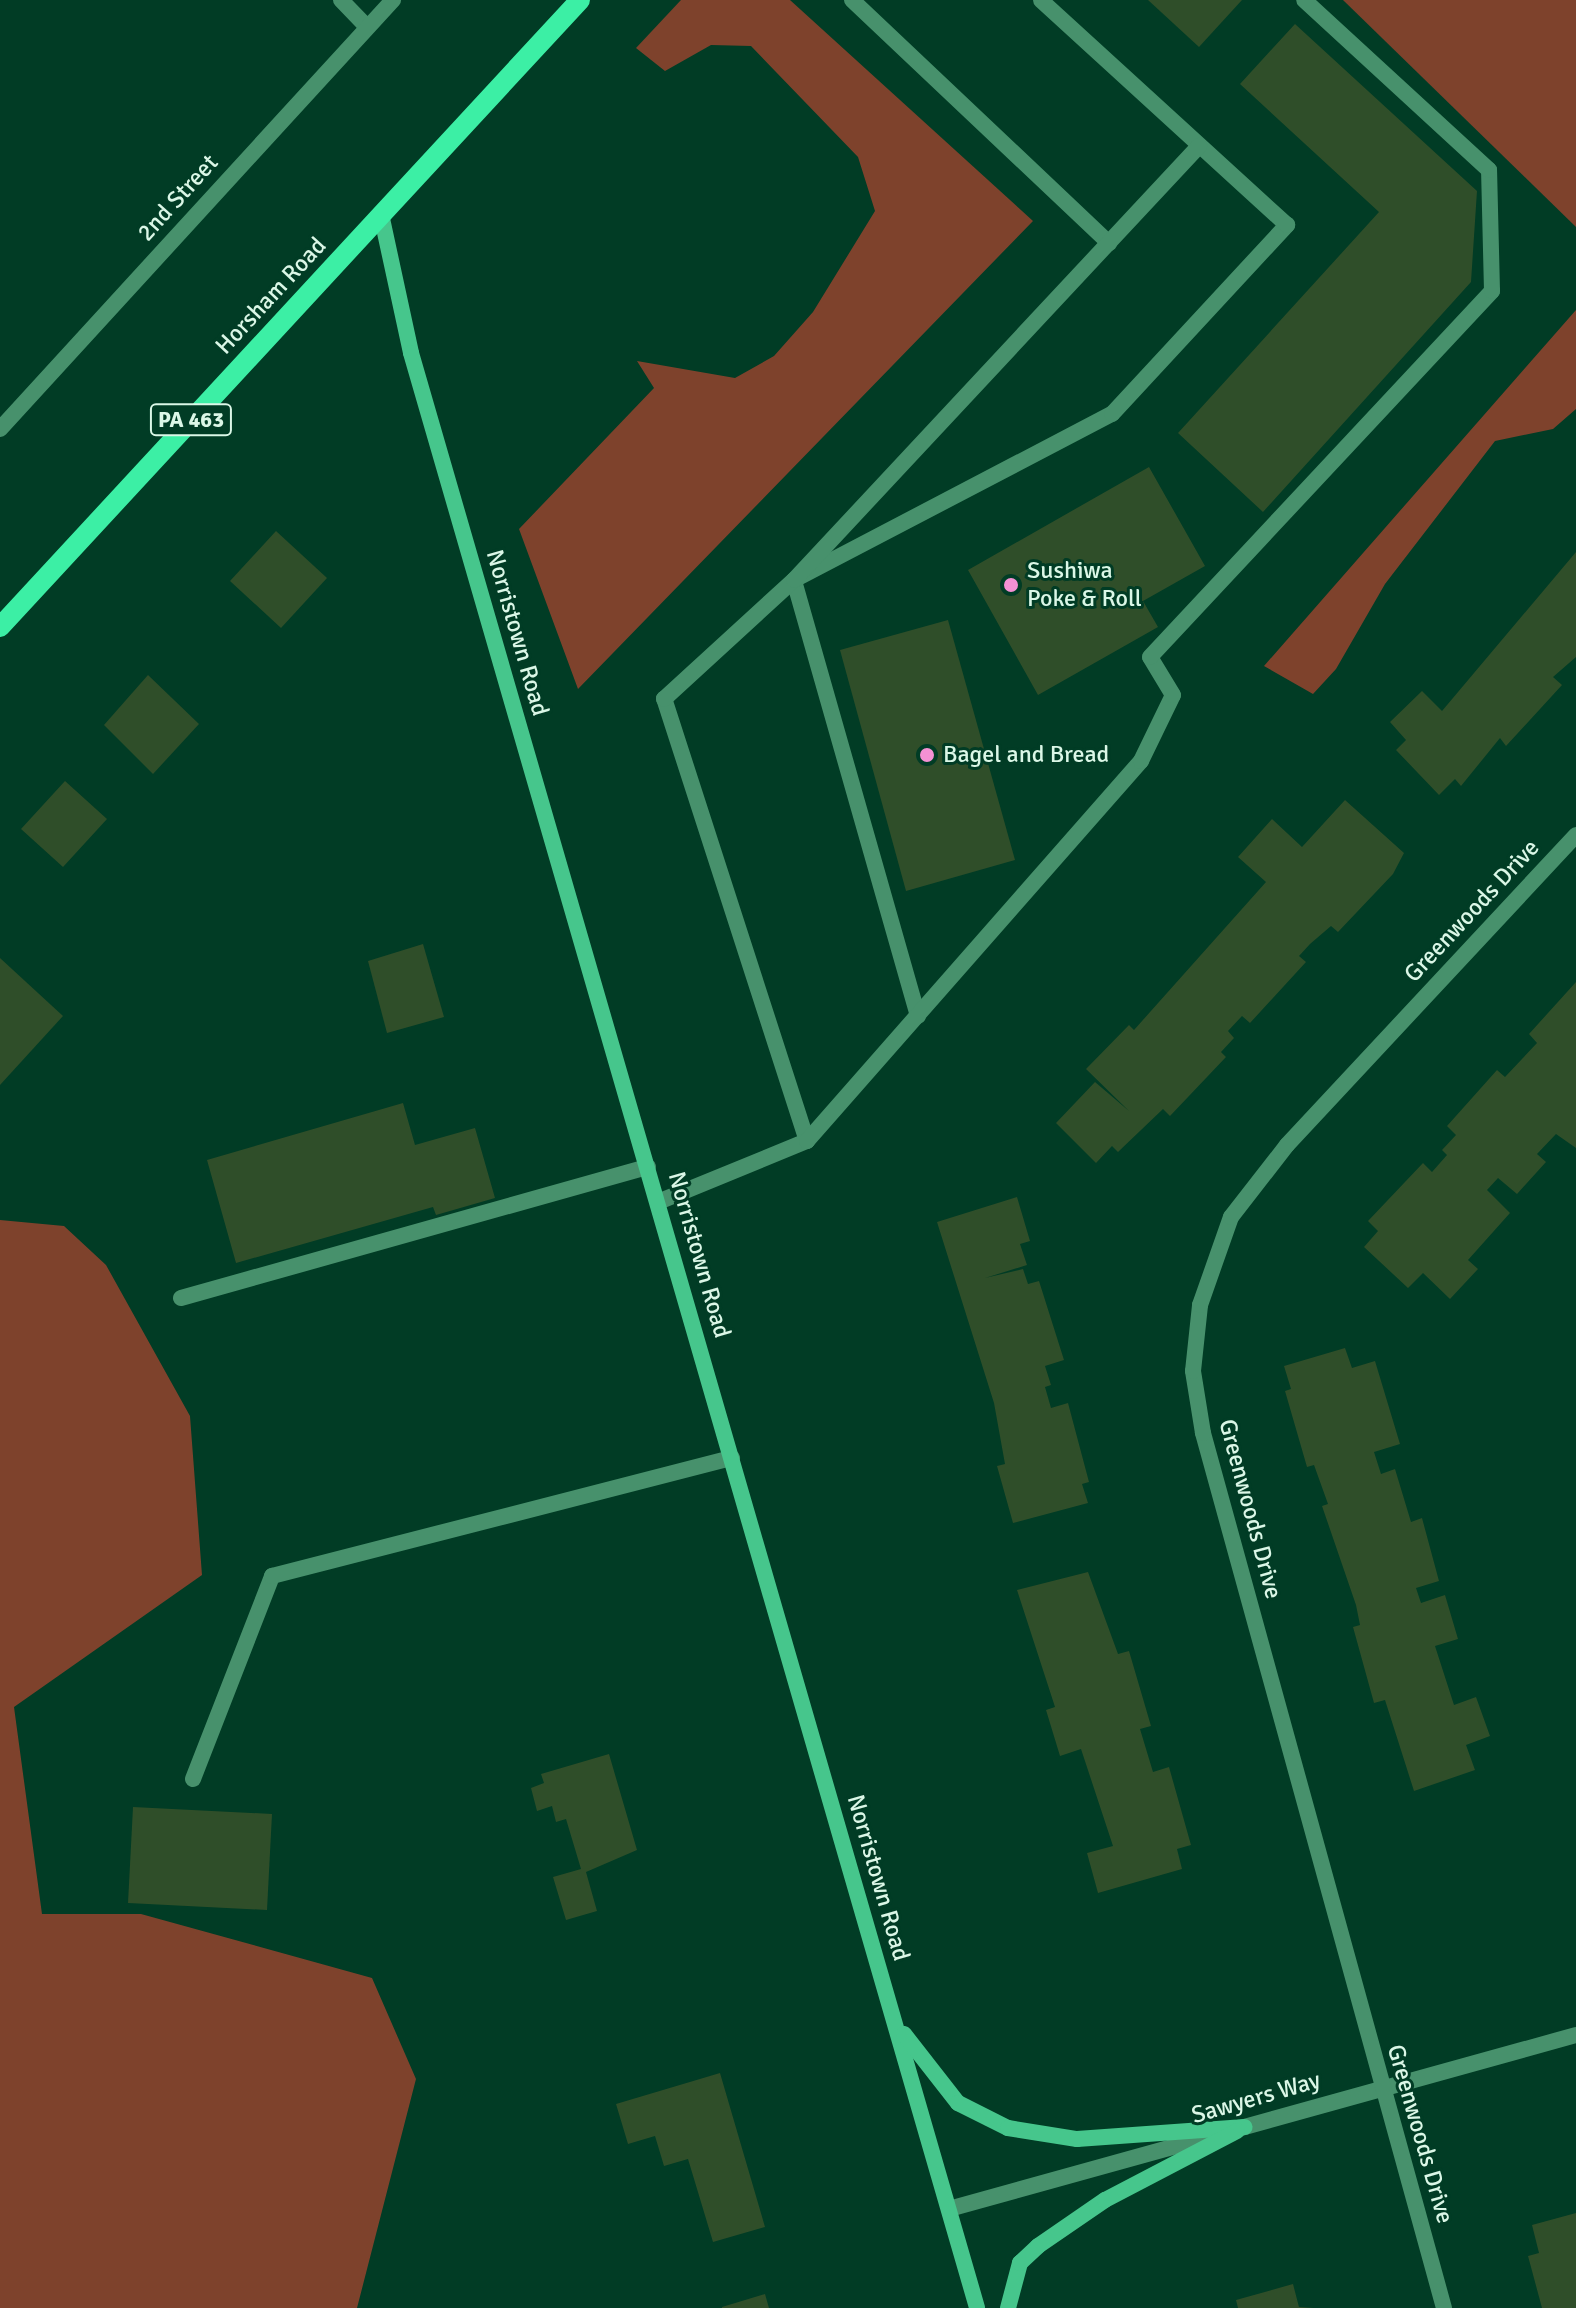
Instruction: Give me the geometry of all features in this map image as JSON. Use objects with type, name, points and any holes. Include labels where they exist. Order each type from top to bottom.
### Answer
[{"type":"main road","name":"Horsham Road","points":[[0,627],[580,0]]},
{"type":"main road","name":"Norristown Road","points":[[381,214],[411,353],[977,2308]]},
{"type":"main road","points":[[893,2015],[929,2074],[958,2103],[1008,2128],[1077,2139],[1245,2127]]},
{"type":"main road","points":[[1008,2308],[1020,2263],[1038,2246],[1105,2200],[1245,2127]]},
{"type":"street","points":[[341,0],[367,27]]},
{"type":"street","name":"2nd Street","points":[[0,429],[393,0]]},
{"type":"street","points":[[852,0],[1109,243]]},
{"type":"street","points":[[794,580],[1112,414],[1287,225],[1041,0]]},
{"type":"street","points":[[658,1202],[807,1141],[1141,761],[1173,695],[1150,657],[1492,291],[1489,170],[1304,0]]},
{"type":"street","points":[[807,1141],[664,699],[794,580],[1199,146]]},
{"type":"street","points":[[794,580],[918,1016]]},
{"type":"street","name":"Greenwoods Drive","points":[[1444,2308],[1203,1433],[1193,1371],[1200,1305],[1231,1217],[1287,1145],[1576,835]]},
{"type":"street","points":[[181,1298],[648,1167]]},
{"type":"street","points":[[193,1779],[272,1576],[732,1458]]},
{"type":"street","name":"Sawyers Way","points":[[949,2209],[1576,2035]]},
{"type":"shaded area","points":[[681,0],[790,0],[1033,221],[578,689],[519,529],[654,388],[637,361],[735,378],[774,356],[813,312],[875,211],[858,157],[751,46],[711,45],[665,71],[636,48]]},
{"type":"shaded area","points":[[1343,0],[1576,0],[1576,227]]},
{"type":"shaded area","points":[[1576,310],[1576,409],[1553,429],[1495,441],[1385,584],[1336,669],[1313,694],[1264,666]]},
{"type":"shaded area","points":[[0,1220],[64,1226],[106,1265],[190,1416],[202,1575],[14,1707],[42,1914],[141,1914],[372,1978],[416,2079],[357,2308],[0,2308]]},
{"type":"building","points":[[1148,0],[1242,0],[1199,47]]},
{"type":"building","points":[[1295,24],[1477,191],[1471,282],[1263,512],[1178,433],[1379,212],[1240,84]]},
{"type":"building","points":[[1149,467],[1205,566],[1143,601],[1158,627],[1038,695],[968,570]]},
{"type":"building","points":[[276,531],[327,578],[281,628],[230,581]]},
{"type":"building","points":[[1576,552],[1576,657],[1553,677],[1562,685],[1506,746],[1500,738],[1461,786],[1455,779],[1439,795],[1396,750],[1406,740],[1390,722],[1422,691],[1442,711]]},
{"type":"building","name":"Bagel and Bread","points":[[948,620],[1015,860],[906,891],[840,650]]},
{"type":"building","points":[[148,675],[199,724],[153,774],[104,725]]},
{"type":"building","points":[[65,781],[107,819],[63,867],[21,829]]},
{"type":"building","points":[[1345,800],[1404,853],[1393,874],[1338,932],[1331,926],[1310,944],[1299,956],[1306,962],[1250,1023],[1242,1016],[1228,1031],[1234,1038],[1221,1052],[1226,1057],[1170,1116],[1163,1109],[1118,1152],[1112,1146],[1096,1163],[1056,1123],[1095,1082],[1129,1111],[1086,1069],[1129,1025],[1134,1030],[1266,882],[1238,857],[1272,819],[1302,847]]},
{"type":"building","points":[[423,944],[444,1017],[387,1033],[368,961]]},
{"type":"building","points":[[0,958],[63,1016],[0,1085]]},
{"type":"building","points":[[1576,982],[1576,1148],[1556,1134],[1537,1154],[1546,1162],[1517,1194],[1498,1178],[1487,1190],[1510,1213],[1468,1260],[1478,1269],[1450,1299],[1423,1273],[1408,1288],[1364,1247],[1378,1231],[1368,1221],[1423,1163],[1432,1172],[1447,1155],[1442,1150],[1456,1135],[1447,1126],[1497,1070],[1505,1077],[1537,1043],[1529,1034]]},
{"type":"building","points":[[403,1103],[415,1145],[475,1128],[495,1198],[436,1215],[433,1207],[236,1263],[207,1160]]},
{"type":"building","points":[[1017,1197],[1030,1241],[1020,1244],[1027,1265],[985,1278],[1023,1269],[1028,1284],[1039,1281],[1064,1360],[1045,1366],[1051,1385],[1045,1387],[1051,1408],[1068,1403],[1089,1482],[1082,1484],[1088,1503],[1013,1523],[997,1466],[1005,1464],[994,1403],[937,1222]]},
{"type":"building","points":[[1345,1348],[1352,1368],[1375,1361],[1400,1444],[1374,1452],[1381,1474],[1395,1469],[1411,1522],[1422,1518],[1439,1581],[1416,1588],[1421,1603],[1445,1595],[1458,1639],[1435,1646],[1454,1705],[1476,1697],[1490,1736],[1466,1745],[1475,1770],[1414,1791],[1385,1700],[1374,1703],[1353,1627],[1360,1625],[1356,1605],[1322,1506],[1328,1504],[1314,1465],[1307,1467],[1285,1391],[1291,1389],[1284,1366]]},
{"type":"building","points":[[1088,1572],[1118,1654],[1129,1651],[1151,1726],[1140,1729],[1153,1772],[1169,1767],[1191,1845],[1177,1849],[1182,1869],[1098,1893],[1087,1853],[1113,1846],[1081,1749],[1060,1756],[1046,1710],[1055,1707],[1017,1590]]},
{"type":"building","points":[[609,1754],[637,1850],[586,1872],[597,1911],[566,1920],[553,1877],[581,1869],[566,1819],[556,1822],[552,1806],[537,1811],[531,1788],[544,1783],[541,1774]]},
{"type":"building","points":[[133,1807],[272,1814],[267,1910],[128,1903]]},
{"type":"building","points":[[720,2073],[765,2227],[713,2242],[688,2159],[664,2166],[655,2136],[628,2144],[616,2104]]},
{"type":"building","points":[[1576,2213],[1576,2308],[1542,2308],[1528,2256],[1539,2253],[1532,2225]]},
{"type":"building","points":[[1293,2284],[1299,2307],[1314,2308],[1238,2308],[1236,2300]]},
{"type":"building","points":[[765,2294],[769,2308],[722,2308],[722,2307]]},
{"type":"place","name":"Sushiwa Poke & Roll","points":[[1011,585]]},
{"type":"place","name":"Bagel and Bread","points":[[927,755]]}]
